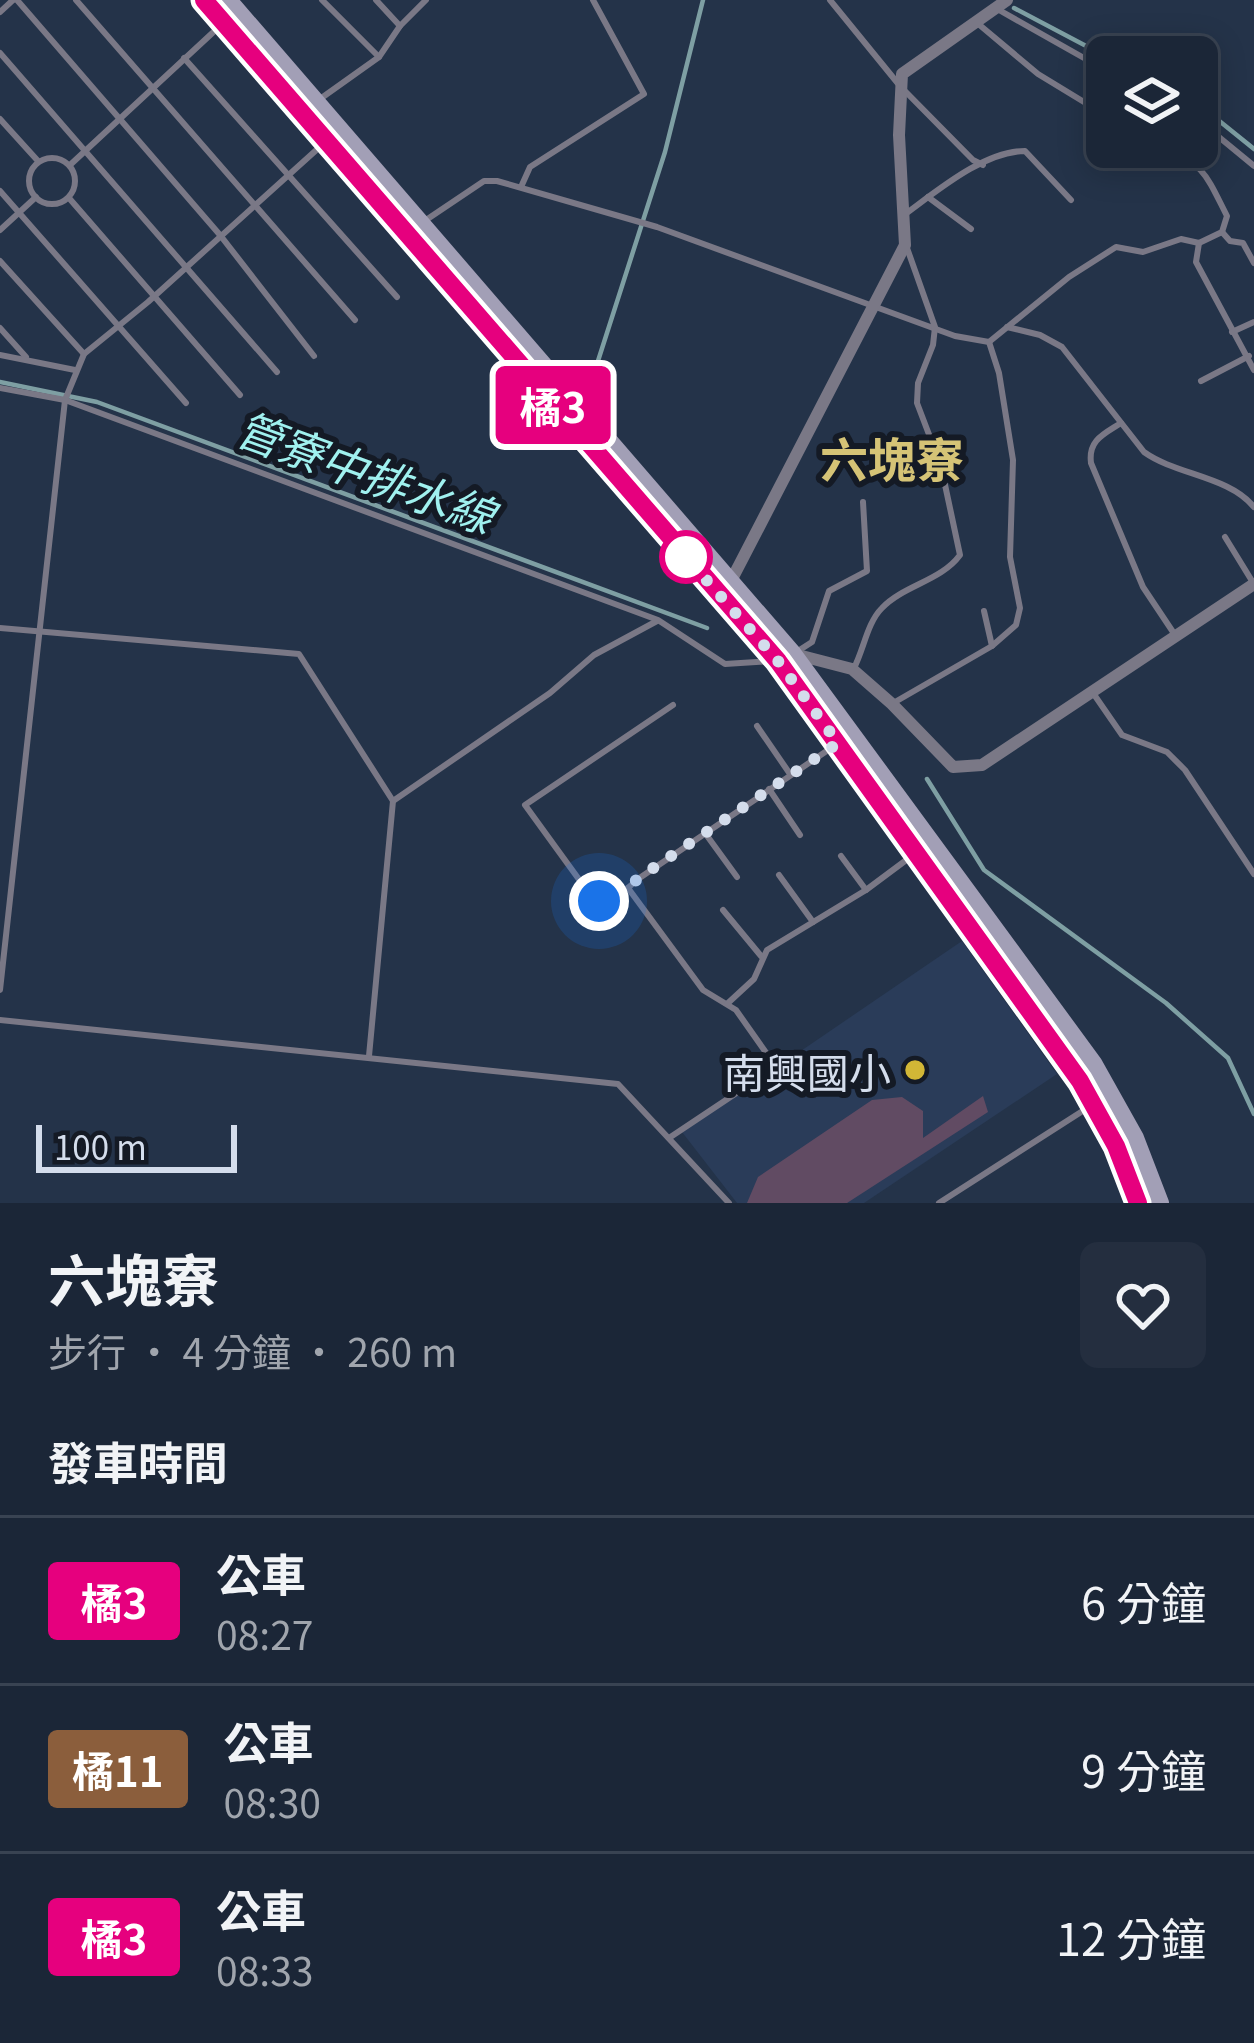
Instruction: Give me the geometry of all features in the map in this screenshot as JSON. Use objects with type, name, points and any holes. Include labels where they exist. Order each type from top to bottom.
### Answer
[{"type":"main road","points":[[203,0],[235,8],[309,108],[786,657],[838,743],[917,852],[1135,1138],[1160,1203]]},
{"type":"main road","points":[[414,230],[732,579],[786,657],[1007,944],[1103,1099],[1138,1203]]},
{"type":"street","points":[[732,579],[905,245],[902,74],[1001,4]]},
{"type":"street","points":[[786,657],[853,670],[952,767],[968,768],[982,765],[1254,584]]},
{"type":"lane","points":[[0,12],[15,0],[220,235],[314,356]]},
{"type":"lane","points":[[76,0],[355,320]]},
{"type":"lane","points":[[322,0],[379,57]]},
{"type":"lane","points":[[376,0],[400,26]]},
{"type":"lane","points":[[309,108],[379,57],[426,0]]},
{"type":"lane","points":[[521,187],[530,166],[644,94],[593,0]]},
{"type":"lane","points":[[830,0],[900,86],[983,165]]},
{"type":"lane","points":[[1001,4],[1086,57]]},
{"type":"lane","points":[[70,165],[235,8]]},
{"type":"lane","points":[[976,22],[1038,74],[1086,103]]},
{"type":"lane","points":[[0,53],[278,372]]},
{"type":"lane","points":[[184,58],[397,297]]},
{"type":"lane","points":[[0,119],[38,162]]},
{"type":"lane","points":[[0,990],[64,400],[75,370],[84,354],[333,135]]},
{"type":"lane","points":[[1218,136],[1254,166]]},
{"type":"lane","points":[[903,215],[1012,151],[1025,151],[1071,200]]},
{"type":"lane","points":[[58,158],[70,165],[75,176],[68,198],[49,205],[36,197],[29,179],[38,162],[58,158]]},
{"type":"lane","points":[[414,230],[484,181],[521,187],[647,224],[955,336],[989,342],[1069,277],[1116,247],[1143,252],[1181,239],[1199,243],[1222,232],[1227,216],[1202,168]]},
{"type":"lane","points":[[0,190],[186,403]]},
{"type":"lane","points":[[0,230],[36,197]]},
{"type":"lane","points":[[928,197],[971,229]]},
{"type":"lane","points":[[68,198],[240,395]]},
{"type":"lane","points":[[1222,232],[1230,241],[1243,243],[1254,262]]},
{"type":"lane","points":[[1199,243],[1196,262],[1254,370]]},
{"type":"lane","points":[[853,670],[878,611],[960,556],[941,466],[916,403],[935,327],[905,245]]},
{"type":"lane","points":[[0,261],[84,354]]},
{"type":"lane","points":[[1232,332],[1254,322]]},
{"type":"lane","points":[[1007,327],[1062,346],[1156,461],[1246,496],[1254,507]]},
{"type":"lane","points":[[0,328],[28,359]]},
{"type":"lane","points":[[892,704],[992,646],[1016,625],[1020,608],[1010,556],[1013,460],[1000,373],[989,342]]},
{"type":"lane","points":[[0,355],[75,370]]},
{"type":"lane","points":[[1201,381],[1249,356]]},
{"type":"lane","points":[[0,388],[64,400],[658,620],[725,664],[786,657],[812,642],[829,591],[867,571],[863,502]]},
{"type":"lane","points":[[1121,422],[1095,440],[1089,452],[1091,463],[1143,587],[1176,637]]},
{"type":"lane","points":[[1225,537],[1254,584]]},
{"type":"lane","points":[[984,611],[992,646]]},
{"type":"lane","points":[[394,801],[550,693],[594,655],[658,620]]},
{"type":"lane","points":[[0,628],[298,655],[394,801],[369,1056]]},
{"type":"lane","points":[[1093,693],[1122,735],[1167,752],[1185,770],[1254,874]]},
{"type":"lane","points":[[674,705],[525,806],[591,896],[607,901],[628,888],[838,743]]},
{"type":"lane","points":[[757,726],[790,774]]},
{"type":"lane","points":[[770,789],[800,835]]},
{"type":"lane","points":[[705,833],[737,877]]},
{"type":"lane","points":[[728,1003],[754,979],[761,956],[917,852]]},
{"type":"lane","points":[[842,856],[866,890]]},
{"type":"lane","points":[[779,875],[813,922]]},
{"type":"lane","points":[[628,888],[704,989],[728,1003],[774,1068],[669,1138]]},
{"type":"lane","points":[[723,910],[761,956]]},
{"type":"lane","points":[[0,1020],[618,1084],[729,1203]]},
{"type":"lane","points":[[940,1203],[1103,1099]]},
{"type":"shaded area","name":"南興國小","points":[[962,941],[1057,1074],[864,1203],[737,1203],[682,1132]]},
{"type":"shaded area","points":[[983,1096],[988,1112],[847,1203],[747,1203],[758,1177],[872,1100],[902,1097],[923,1111],[923,1138]]},
{"type":"waterway","points":[[589,389],[665,152],[703,0]]},
{"type":"waterway","points":[[1014,8],[1086,46]]},
{"type":"waterway","points":[[1218,120],[1254,149]]},
{"type":"waterway","name":"管寮中排水線","points":[[0,382],[97,402],[707,628]]},
{"type":"waterway","points":[[927,779],[984,870],[1166,1003],[1228,1058],[1254,1114]]},
{"type":"bus line","name":"橘3","points":[[204,0],[778,661],[1080,1081],[1116,1146],[1138,1203]]},
{"type":"place","name":"南興國小","points":[[915,1070]]},
{"type":"district","name":"六塊寮","points":[[892,457]]},
{"type":"route","points":[[599,901],[618,896],[838,743],[778,661],[686,557]]}]
